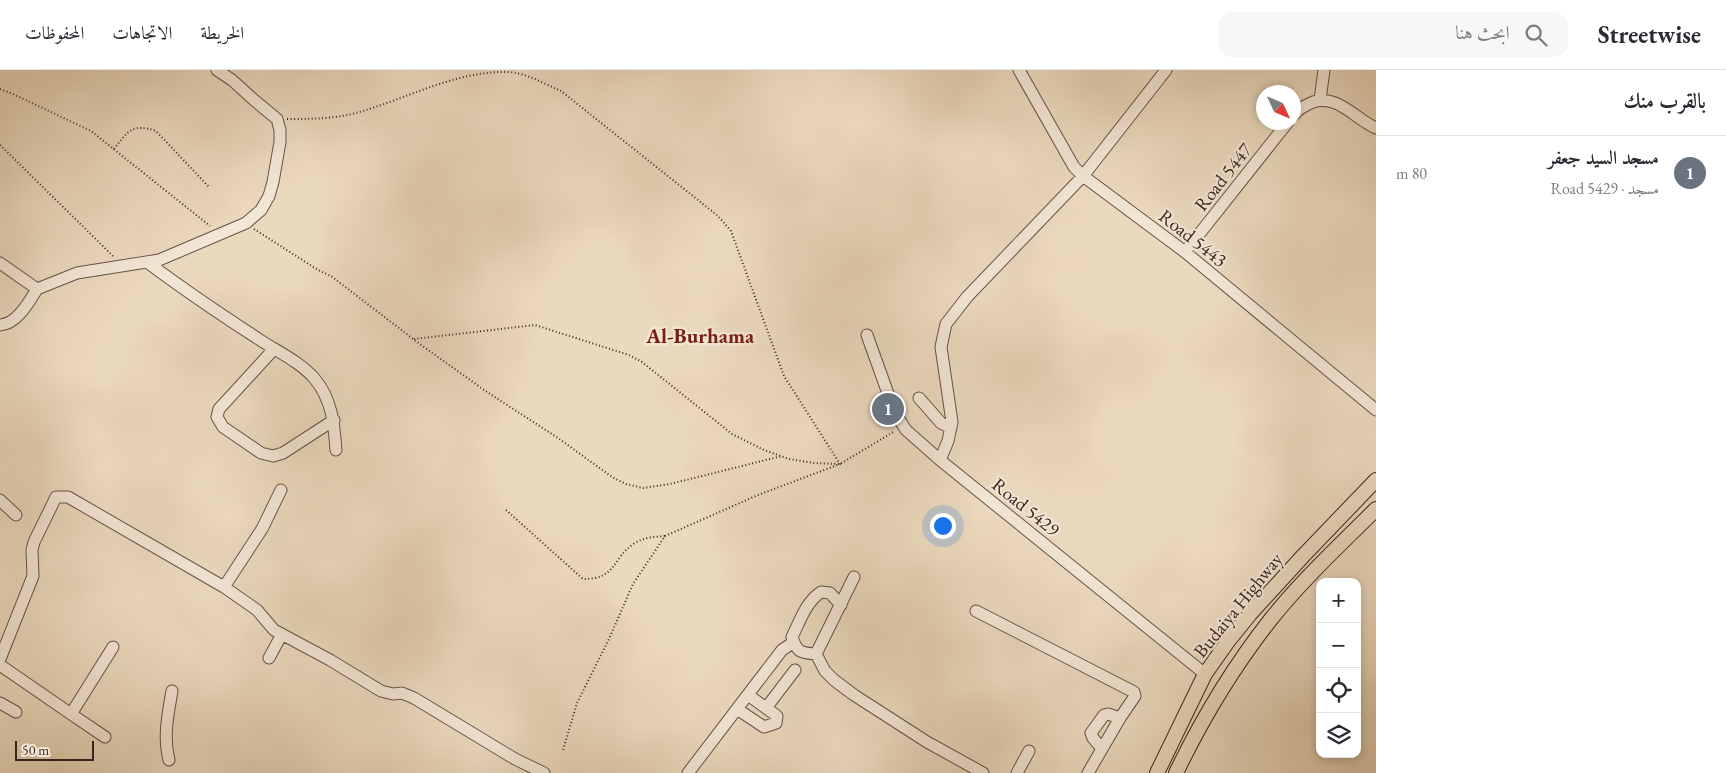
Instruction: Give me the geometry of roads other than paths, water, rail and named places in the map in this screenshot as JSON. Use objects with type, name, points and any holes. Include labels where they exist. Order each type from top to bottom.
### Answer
[{"type":"main road","name":"Budaiya Highway","points":[[1157,773],[1205,674],[1250,614],[1376,480]]},
{"type":"main road","name":"Budaiya Highway","points":[[1176,773],[1228,680],[1272,619],[1292,594],[1376,509]]},
{"type":"street","points":[[0,325],[4,325],[16,317],[26,307],[37,289],[77,272],[159,260],[246,223],[261,210],[274,182],[280,142],[278,119],[232,80],[217,70]]},
{"type":"street","name":"Road 5443","points":[[1019,70],[1074,167],[1083,176],[1185,252],[1376,410]]},
{"type":"street","points":[[940,460],[948,441],[952,422],[942,347],[946,324],[967,297],[1083,176],[1166,70]]},
{"type":"street","points":[[1320,100],[1324,70]]},
{"type":"street","points":[[1301,110],[1309,104],[1320,100],[1335,102],[1376,128]]},
{"type":"street","name":"Road 5447","points":[[1185,252],[1282,130]]},
{"type":"street","points":[[147,262],[185,291],[291,360],[313,378],[330,406],[334,420],[336,450]]},
{"type":"street","points":[[0,263],[37,289]]},
{"type":"street","name":"Road 5429","points":[[867,335],[894,413],[903,426],[940,460],[1205,674]]},
{"type":"street","points":[[274,350],[219,409],[217,417],[223,427],[261,452],[273,456],[283,453],[334,420]]},
{"type":"street","points":[[919,398],[941,422],[951,428]]},
{"type":"street","points":[[224,587],[262,529],[281,490]]},
{"type":"street","points":[[0,658],[33,576],[32,550],[34,542],[56,497],[68,497],[224,587],[256,610],[274,630],[330,660],[372,686],[393,694],[402,693],[414,698],[515,759],[544,773]]},
{"type":"street","points":[[0,500],[16,514]]},
{"type":"street","points":[[816,654],[854,577]]},
{"type":"street","points":[[816,654],[801,652],[796,648],[792,637],[806,608],[814,596],[820,592],[830,593],[841,606]]},
{"type":"street","points":[[976,611],[1131,689],[1135,696],[1088,773]]},
{"type":"street","points":[[269,658],[282,634]]},
{"type":"street","points":[[688,773],[782,650],[794,642]]},
{"type":"street","points":[[70,714],[113,647]]},
{"type":"street","points":[[816,654],[825,671],[854,695],[927,742],[982,773]]},
{"type":"street","points":[[0,665],[105,737]]},
{"type":"street","points":[[766,708],[795,670]]},
{"type":"street","points":[[169,760],[166,729],[172,691]]},
{"type":"street","points":[[737,709],[764,727],[776,723],[776,716],[748,694]]},
{"type":"street","points":[[0,703],[16,712]]},
{"type":"street","points":[[1102,749],[1091,733],[1104,715],[1108,714],[1120,718]]},
{"type":"street","points":[[1016,773],[1029,751]]},
{"type":"place","name":"مسجد السيد جعفر","points":[[888,409]]},
{"type":"district","name":"Al-Burhama","points":[[700,335]]}]
